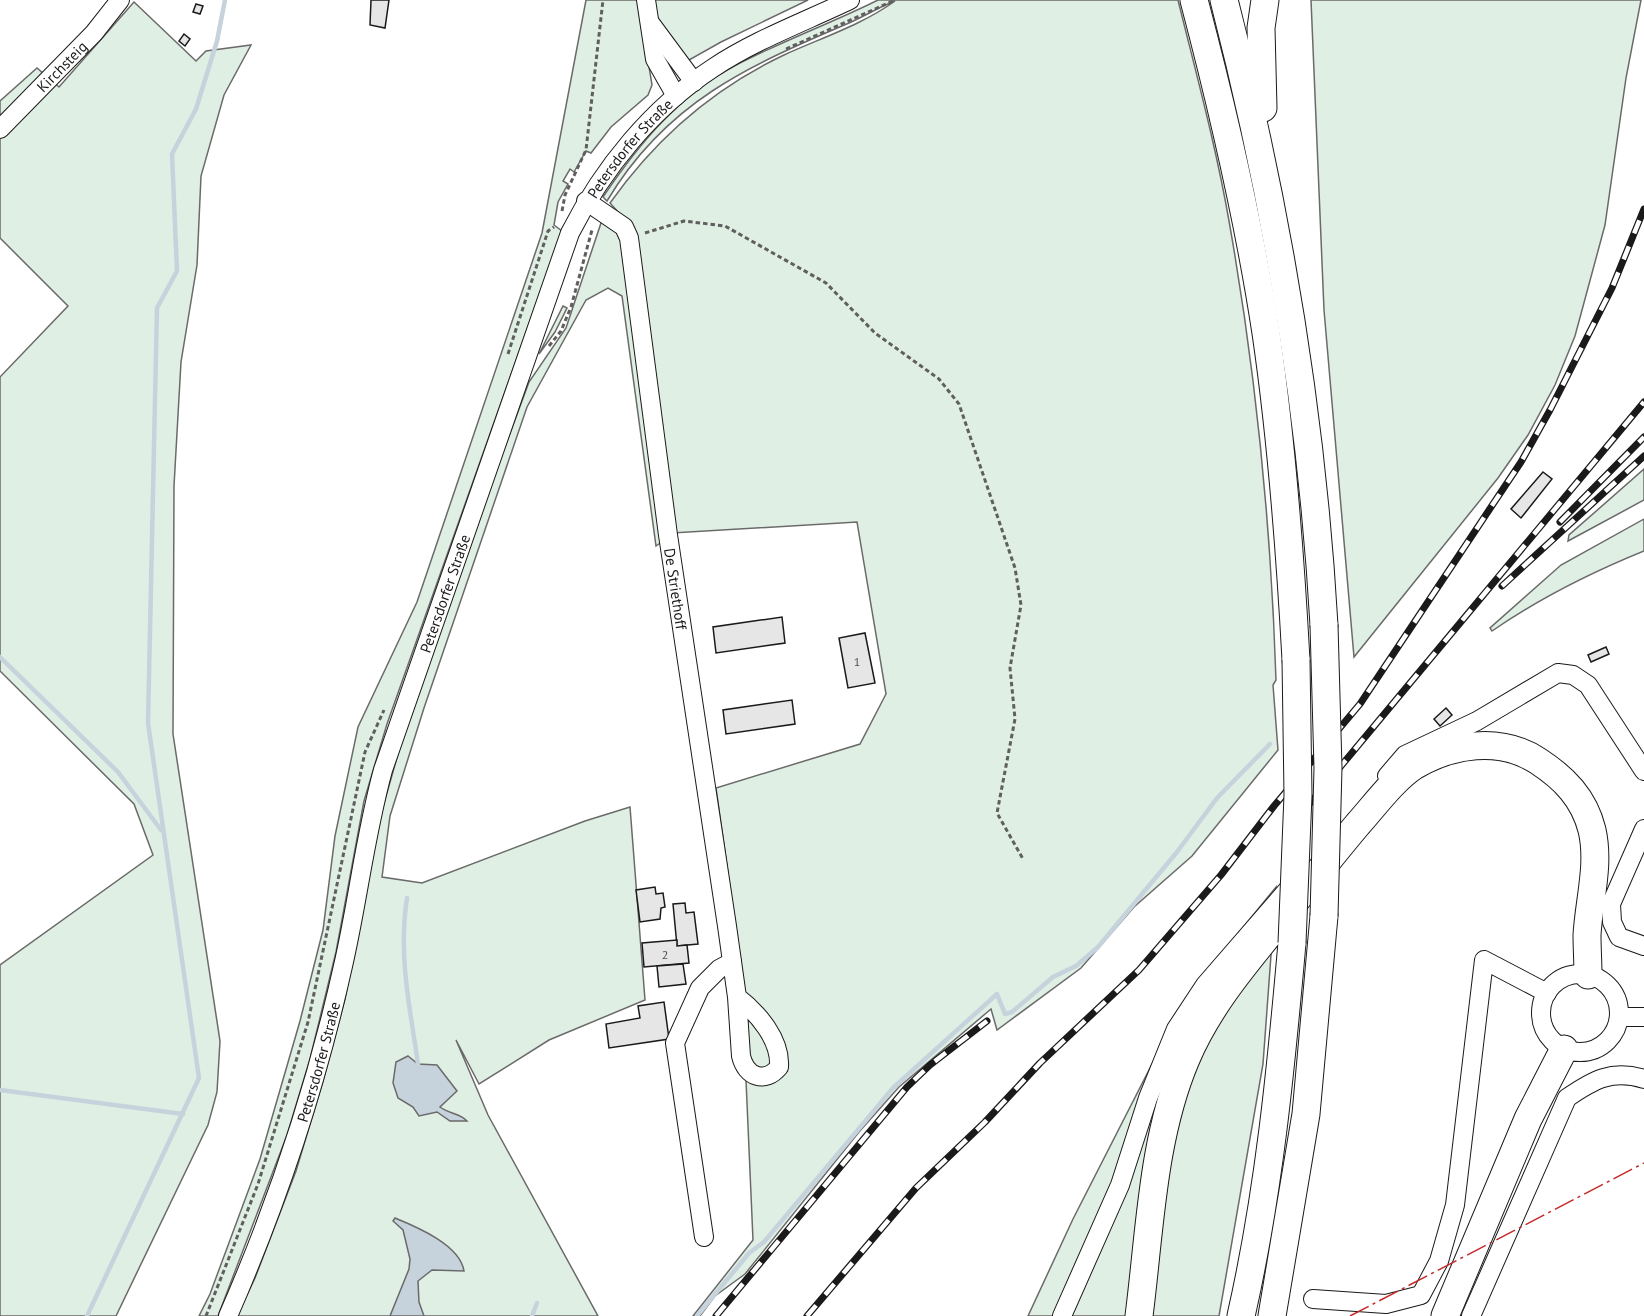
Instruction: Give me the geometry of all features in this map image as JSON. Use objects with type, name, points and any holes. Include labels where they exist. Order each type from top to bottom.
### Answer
[{"type":"highway","points":[[1194,0],[1229,137],[1266,334],[1288,520],[1296,660],[1298,795],[1292,943],[1273,1132],[1241,1316]]},
{"type":"highway","points":[[1224,0],[1265,169],[1286,275],[1301,373],[1317,525],[1324,625],[1328,768],[1324,915],[1306,1114],[1272,1316]]},
{"type":"highway","points":[[1265,0],[1261,28],[1265,169]]},
{"type":"highway","points":[[1139,1316],[1160,1151],[1172,1100],[1186,1058],[1206,1019],[1231,980],[1342,843],[1412,768],[1441,753],[1473,745],[1502,746],[1531,756],[1559,774],[1579,797],[1592,828],[1596,857],[1587,935],[1588,975]]},
{"type":"highway","points":[[1445,1316],[1527,1119],[1564,1049]]},
{"type":"street","name":"Kirchsteig","points":[[0,129],[94,33],[120,0]]},
{"type":"street","points":[[646,0],[655,59],[676,96]]},
{"type":"street","name":"Petersdorfer Straße","points":[[228,1316],[279,1192],[311,1093],[343,965],[374,802],[383,770],[559,262],[586,201],[616,159],[676,96],[694,82],[734,56],[849,0]]},
{"type":"street","points":[[651,24],[694,82]]},
{"type":"street","points":[[586,201],[624,227],[628,238]]},
{"type":"street","name":"De Striethoff","points":[[628,238],[668,535],[737,997]]},
{"type":"street","points":[[1062,1316],[1120,1185],[1148,1098],[1176,1029],[1205,985],[1405,755],[1477,721],[1558,673],[1573,675],[1588,685],[1644,771]]},
{"type":"street","points":[[1644,829],[1611,904],[1612,922],[1619,937],[1644,946]]},
{"type":"street","points":[[1313,1299],[1345,1309],[1386,1304],[1421,1295],[1439,1261],[1455,1205],[1463,1156],[1484,960],[1547,993]]},
{"type":"street","points":[[704,1237],[675,1042],[700,988],[719,969],[732,962]]},
{"type":"street","points":[[1588,975],[1608,986],[1618,1005],[1619,1017],[1610,1039],[1600,1047],[1583,1052],[1564,1049],[1554,1042],[1546,1031],[1542,1019],[1542,1006],[1547,993],[1565,978],[1588,975]]},
{"type":"street","points":[[1619,1017],[1644,1017]]},
{"type":"street","points":[[1471,1316],[1567,1098],[1592,1081],[1635,1076]]},
{"type":"path","points":[[586,150],[603,0]]},
{"type":"path","points":[[783,51],[895,0]]},
{"type":"path","points":[[548,349],[561,331],[571,307],[591,233],[602,212]]},
{"type":"path","points":[[628,238],[684,221],[725,226],[826,283],[875,333],[939,379],[959,404],[1015,568],[1021,605],[1010,668],[1015,719],[998,813],[1023,859]]},
{"type":"path","points":[[508,355],[548,231],[561,223]]},
{"type":"green space","points":[[586,0],[638,0],[652,85],[648,95],[611,127],[591,153],[586,151],[574,172],[570,169],[563,181],[568,184],[558,202],[554,225],[562,231],[387,724],[364,801],[336,952],[310,1059],[287,1135],[218,1316],[199,1316],[210,1294],[260,1159],[300,1021],[323,930],[335,836],[358,727],[417,602],[542,233]]},
{"type":"green space","points":[[646,0],[808,0],[721,42],[682,64]]},
{"type":"green space","points":[[878,0],[1178,0],[1218,165],[1247,335],[1266,507],[1274,622],[1276,680],[1273,685],[1278,750],[1192,856],[1134,907],[1081,968],[997,1030],[991,1009],[899,1087],[859,1132],[745,1274],[715,1296],[700,1316],[693,1316],[753,1240],[741,966],[716,788],[860,744],[886,694],[857,522],[672,533],[629,224],[610,203],[646,157],[687,117],[709,100],[758,68],[855,24],[895,1],[777,55],[712,91],[656,137],[630,167],[607,201],[603,197],[645,140],[678,106],[715,77],[753,56]]},
{"type":"green space","points":[[1311,0],[1641,0],[1626,78],[1605,225],[1575,336],[1555,385],[1528,435],[1498,478],[1354,657],[1324,310]]},
{"type":"green space","points":[[134,2],[196,61],[206,51],[251,45],[224,95],[201,176],[197,265],[181,362],[174,486],[173,734],[220,1041],[217,1092],[208,1125],[116,1316],[0,1316],[0,965],[153,855],[134,804],[0,671],[0,377],[68,306],[0,238],[0,101],[37,68],[59,87]]},
{"type":"green space","points":[[605,222],[618,233],[623,243],[663,541],[656,546],[622,296],[608,288],[586,300],[527,407],[424,708],[390,816],[382,877],[422,883],[585,821],[630,807],[645,1000],[549,1040],[479,1084],[456,1040],[488,1115],[598,1316],[237,1316],[255,1278],[296,1171],[323,1081],[345,999],[375,835],[400,747],[485,501],[529,382],[566,328],[601,223]]},
{"type":"green space","points":[[563,306],[567,308],[555,332],[539,354]]},
{"type":"green space","points":[[1644,469],[1644,500],[1568,541],[1569,535]]},
{"type":"green space","points":[[1644,519],[1644,551],[1566,587],[1492,631],[1490,628],[1561,565]]},
{"type":"green space","points":[[1276,887],[1263,1064],[1219,1316],[1028,1316],[1073,1219],[1173,1023],[1210,968]]},
{"type":"shaded area","points":[[408,1056],[418,1064],[437,1065],[457,1091],[440,1107],[467,1121],[450,1121],[437,1112],[419,1116],[413,1107],[398,1098],[393,1083],[396,1062]]},
{"type":"shaded area","points":[[395,1218],[446,1245],[455,1253],[464,1271],[432,1270],[418,1281],[419,1302],[424,1316],[390,1316],[409,1269],[410,1259],[403,1230],[393,1221]]},
{"type":"building","points":[[371,0],[389,0],[385,28],[370,25]]},
{"type":"building","points":[[196,4],[203,6],[200,14],[193,12]]},
{"type":"building","points":[[184,34],[190,39],[185,46],[179,41]]},
{"type":"building","points":[[1543,472],[1552,479],[1521,518],[1511,509]]},
{"type":"building","points":[[782,617],[785,643],[716,653],[713,627]]},
{"type":"building","points":[[865,633],[875,683],[848,688],[839,638]]},
{"type":"building","points":[[1606,647],[1609,654],[1591,662],[1588,655]]},
{"type":"building","points":[[792,700],[795,724],[726,734],[723,710]]},
{"type":"building","points":[[1446,708],[1452,715],[1440,726],[1434,719]]},
{"type":"building","points":[[655,887],[656,894],[663,893],[665,907],[661,908],[660,919],[640,922],[636,890]]},
{"type":"building","points":[[685,903],[686,913],[694,912],[698,944],[677,946],[673,904]]},
{"type":"building","points":[[677,940],[677,946],[687,945],[689,963],[644,967],[642,943]]},
{"type":"building","points":[[683,964],[686,984],[659,987],[657,966]]},
{"type":"building","points":[[664,1002],[669,1039],[609,1048],[606,1024],[640,1018],[638,1006]]},
{"type":"waterway","points":[[87,1316],[199,1078],[148,723],[157,308],[177,271],[172,154],[196,109],[217,41],[225,0]]},
{"type":"waterway","points":[[0,657],[118,772],[161,830]]},
{"type":"waterway","points":[[697,1316],[749,1253],[764,1242],[893,1088],[997,994],[1005,1014],[1012,1012],[1053,977],[1076,966],[1098,947],[1177,852],[1217,798],[1270,744]]},
{"type":"waterway","points":[[407,898],[404,961],[418,1064]]},
{"type":"waterway","points":[[0,1090],[183,1114]]},
{"type":"waterway","points":[[532,1316],[537,1303]]},
{"type":"railway","points":[[807,1316],[916,1188],[985,1122],[1040,1063],[1139,970],[1221,875],[1274,806],[1360,704],[1521,462],[1612,288],[1644,209]]},
{"type":"railway","points":[[1301,814],[1644,402]]},
{"type":"railway","points":[[1560,522],[1644,437]]},
{"type":"railway","points":[[1502,586],[1644,456]]},
{"type":"railway","points":[[716,1316],[907,1087],[930,1065],[987,1021]]},
{"type":"power","points":[[1350,1316],[1644,1163]]}]
